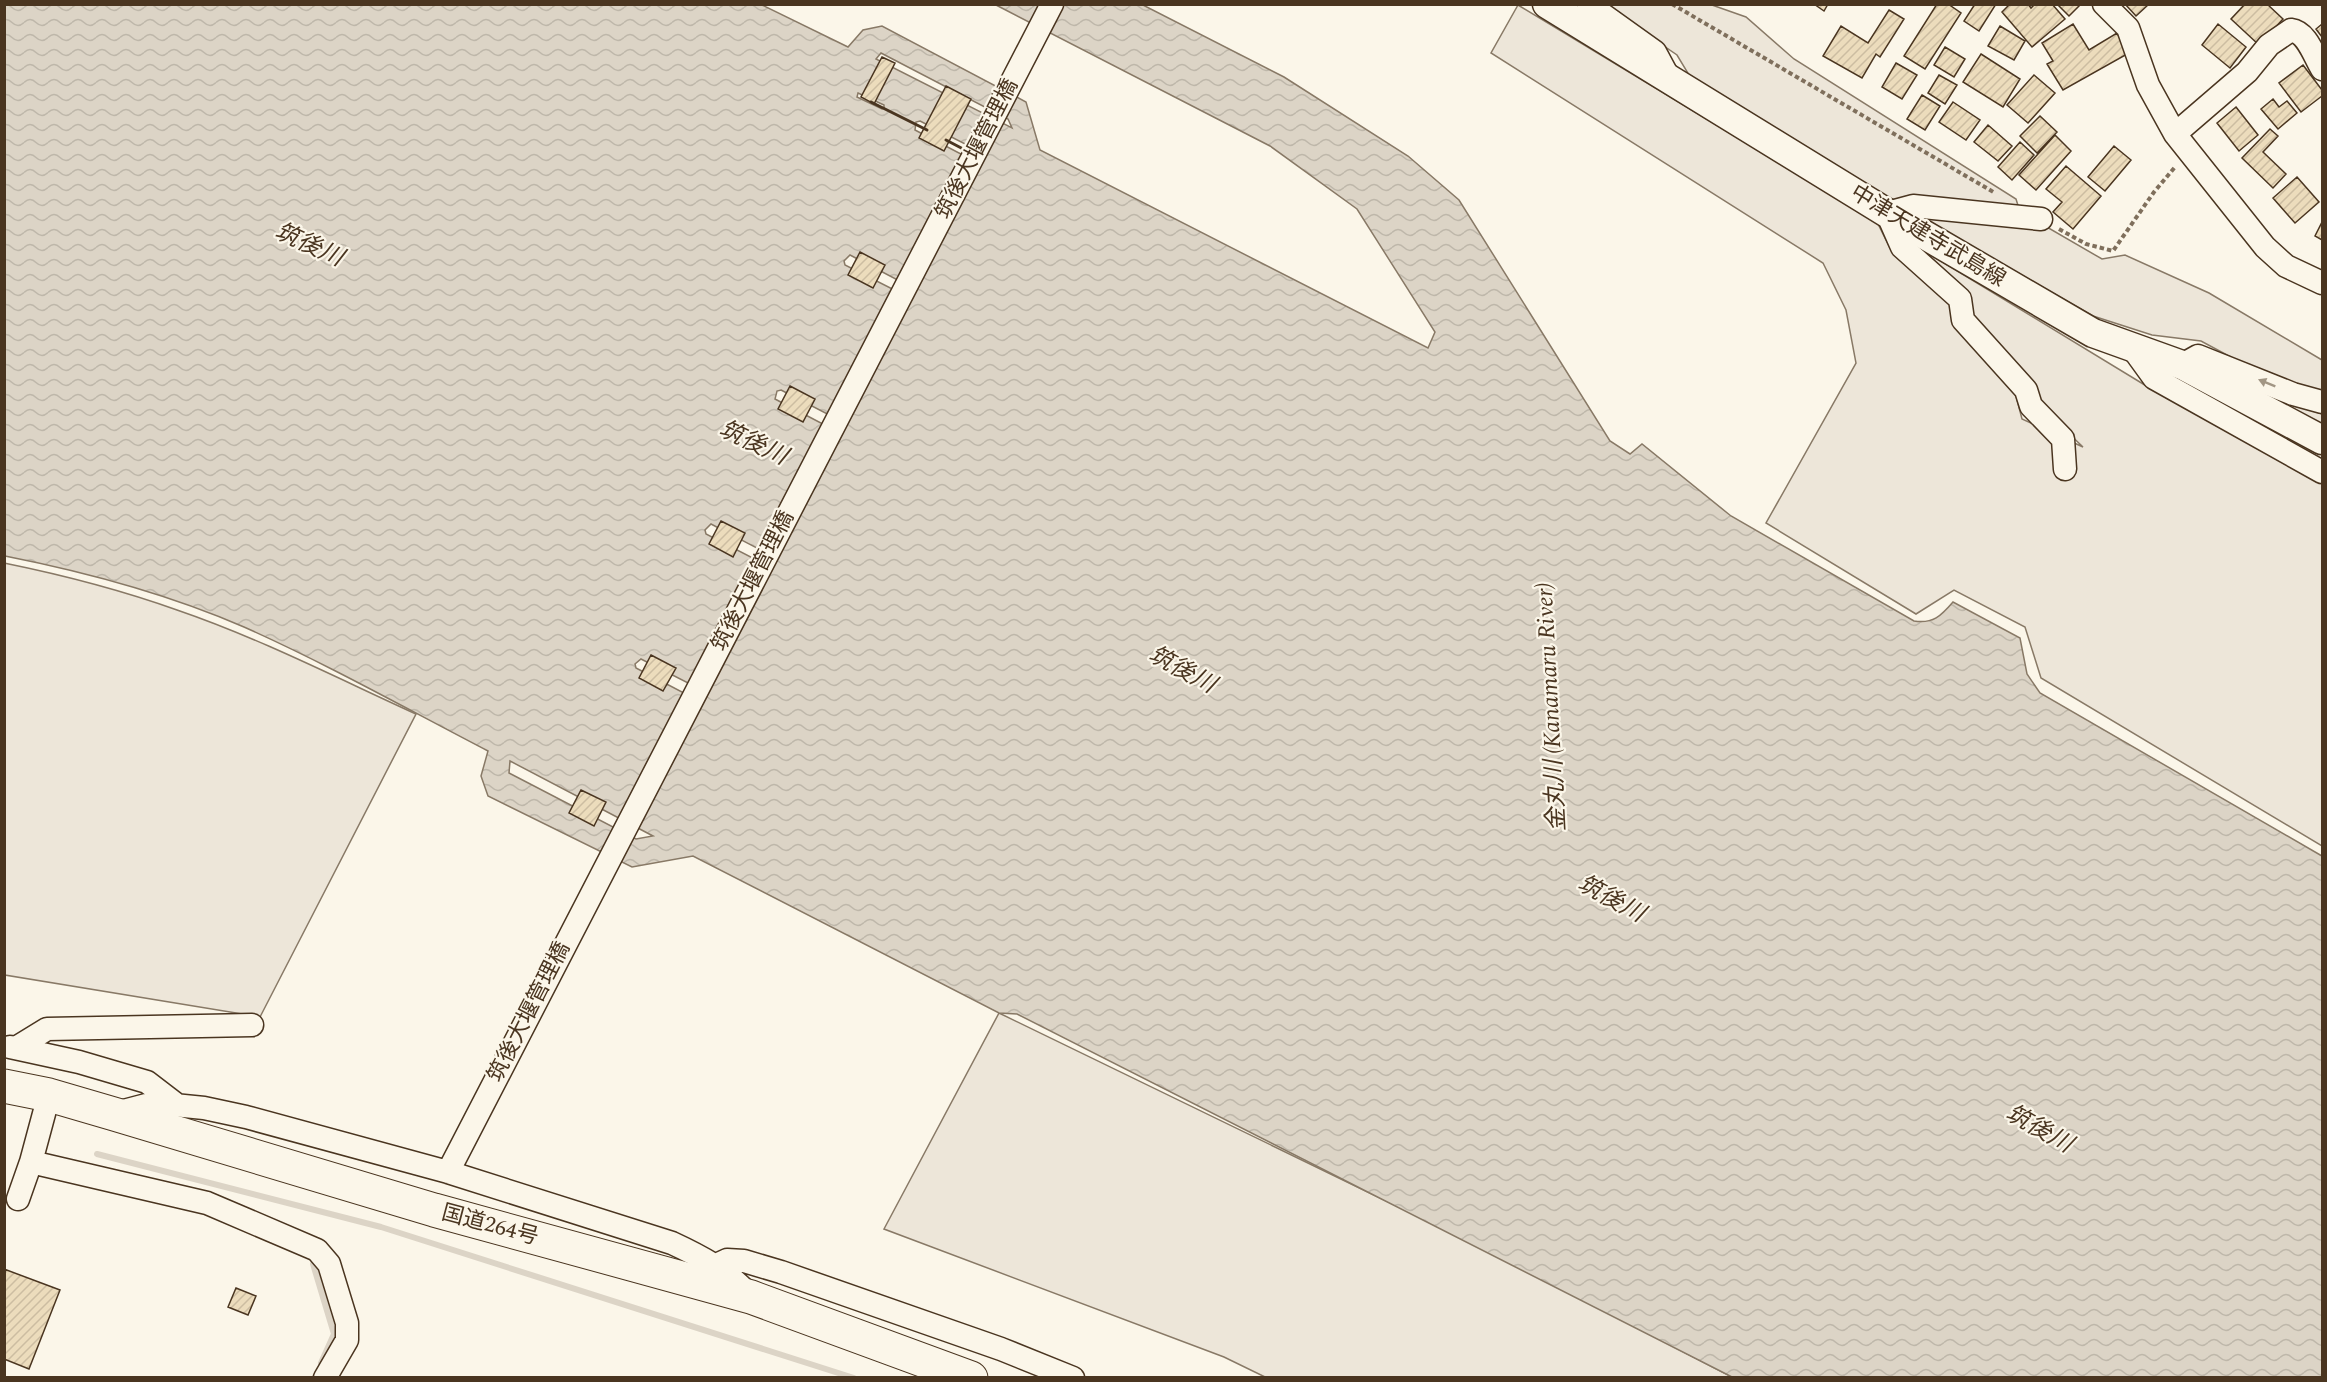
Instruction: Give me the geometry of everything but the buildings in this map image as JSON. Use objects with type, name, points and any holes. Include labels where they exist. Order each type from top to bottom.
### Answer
[{"type":"highway","name":"国道264号","points":[[4,1086],[49,1095],[434,1210],[751,1297],[970,1377]]},
{"type":"main road","name":"中津天建寺武島線","points":[[1547,4],[1887,213],[2093,333],[2182,365],[2322,440]]},
{"type":"street","name":"筑後大堰管理橋","points":[[451,1164],[1052,4]]},
{"type":"street","points":[[1588,4],[1655,52],[1670,81]]},
{"type":"street","points":[[2104,4],[2128,28],[2148,85],[2182,142],[2265,247],[2286,266],[2322,283]]},
{"type":"street","points":[[2182,142],[2269,45],[2291,30],[2298,30],[2304,37],[2322,69]]},
{"type":"street","points":[[2041,219],[1913,206],[1887,213],[1902,247],[1960,298],[1963,320],[2026,390],[2031,406],[2063,439],[2065,469]]},
{"type":"street","points":[[2133,349],[2154,378],[2322,472]]},
{"type":"street","points":[[2182,365],[2198,356],[2322,402]]},
{"type":"street","points":[[10,1047],[47,1029],[252,1025]]},
{"type":"street","points":[[10,1047],[79,1062],[147,1082],[178,1106]]},
{"type":"street","points":[[18,1199],[31,1162],[49,1095]]},
{"type":"street","points":[[114,1114],[154,1103],[204,1108],[451,1164],[672,1243],[735,1279],[751,1297]]},
{"type":"street","points":[[31,1162],[207,1203],[317,1250],[329,1264],[347,1323],[347,1340],[325,1377]]},
{"type":"street","points":[[714,1266],[727,1260],[744,1261],[782,1272],[980,1341],[1073,1377]]},
{"type":"path","points":[[1672,4],[2000,195]]},
{"type":"path","points":[[2041,219],[2086,244],[2113,251],[2154,192],[2182,142]]},
{"type":"shaded area","points":[[1518,5],[1877,222],[1890,248],[1949,299],[2014,388],[2022,419],[2083,447],[2037,403],[1921,249],[2153,390],[2322,482],[2322,846],[2041,678],[2025,627],[1954,590],[1916,614],[1766,523],[1856,363],[1846,310],[1823,263],[1491,53]]},
{"type":"shaded area","points":[[1604,5],[1712,5],[1746,17],[1794,59],[2016,199],[2020,212],[1890,200],[1692,80],[1677,55]]},
{"type":"shaded area","points":[[1915,214],[2040,223],[2102,259],[2125,255],[2209,293],[2322,360],[2322,397],[2281,384],[2201,341],[2152,335],[2093,316]]},
{"type":"shaded area","points":[[2270,396],[2322,414],[2322,425]]},
{"type":"shaded area","points":[[4,563],[113,590],[208,621],[298,659],[416,714],[260,1017],[5,975]]},
{"type":"shaded area","points":[[999,1013],[1481,1247],[1732,1377],[1265,1377],[1224,1357],[884,1229]]},
{"type":"water","points":[[4,5],[762,5],[848,47],[863,30],[882,26],[1026,102],[1040,150],[1428,348],[1435,332],[1357,209],[1270,146],[996,5],[1143,5],[1284,77],[1408,156],[1459,200],[1610,441],[1630,454],[1642,444],[1731,516],[1914,621],[1932,620],[1953,602],[2020,638],[2027,674],[2040,693],[2322,856],[2322,1377],[1732,1377],[1017,1014],[999,1013],[693,856],[632,867],[488,796],[481,776],[488,751],[275,641],[215,615],[156,594],[66,569],[5,556]],"holes":[[[881,53],[1008,119],[1012,128],[876,59]],[[858,93],[884,105],[882,109],[857,97]],[[920,121],[983,153],[978,163],[915,130],[916,122]],[[850,255],[913,288],[908,297],[845,265],[844,261]],[[781,390],[843,422],[838,432],[775,399],[777,391]],[[711,524],[774,557],[768,566],[706,534],[705,530]],[[641,659],[704,691],[699,701],[636,668],[635,664]],[[510,761],[653,836],[636,839],[509,773]]]},
{"type":"waterway","points":[[97,1154],[381,1227],[854,1378]]},
{"type":"waterway","points":[[313,1264],[334,1334],[321,1363]]},
{"type":"wall","points":[[871,102],[927,130]]},
{"type":"wall","points":[[946,140],[967,151]]},
{"type":"water label","name":"筑後川","points":[[309,245]]},
{"type":"water label","name":"筑後川","points":[[753,443]]},
{"type":"water label","name":"筑後川","points":[[1182,670]]},
{"type":"water label","name":"金丸川 (Kanamaru River)","points":[[1551,707]]},
{"type":"water label","name":"筑後川","points":[[1611,899]]},
{"type":"water label","name":"筑後川","points":[[2039,1129]]}]
